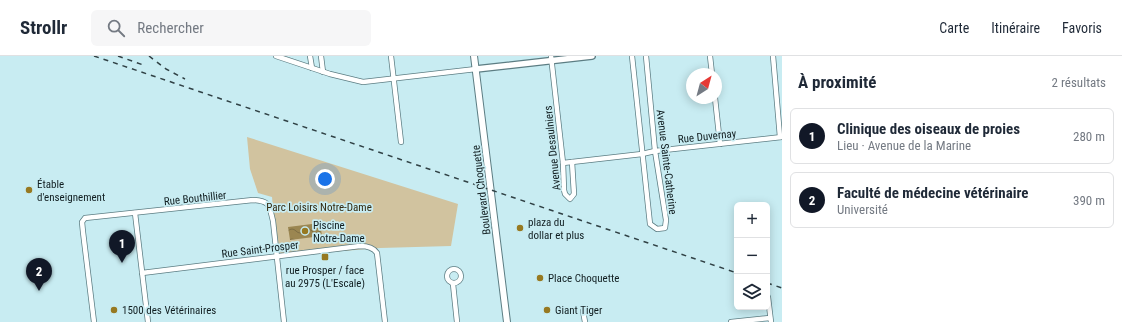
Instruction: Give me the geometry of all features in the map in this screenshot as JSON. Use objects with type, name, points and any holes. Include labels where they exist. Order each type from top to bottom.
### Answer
[{"type":"main road","name":"Boulevard Choquette","points":[[474,56],[507,322]]},
{"type":"street","points":[[276,56],[323,72],[363,82],[476,69],[552,58],[592,56]]},
{"type":"street","points":[[310,56],[312,68]]},
{"type":"street","points":[[322,56],[323,72]]},
{"type":"street","points":[[391,56],[401,142]]},
{"type":"street","name":"Avenue Sainte-Catherine","points":[[632,56],[650,224],[657,229],[665,228],[666,220],[655,151],[646,56]]},
{"type":"street","points":[[710,56],[711,68]]},
{"type":"street","points":[[773,56],[781,137]]},
{"type":"street","name":"Avenue Desaulniers","points":[[552,58],[563,163],[564,190],[565,194],[570,199],[574,194],[572,162]]},
{"type":"street","points":[[716,104],[720,144]]},
{"type":"street","name":"Rue Duvernay","points":[[563,163],[781,137]]},
{"type":"street","name":"Rue Bouthillier","points":[[94,322],[82,222],[86,218],[253,200],[263,201],[269,206],[273,220],[277,256]]},
{"type":"street","points":[[135,213],[148,322]]},
{"type":"street","name":"Rue Saint-Prosper","points":[[142,273],[369,246],[377,253],[385,322]]},
{"type":"street","points":[[277,256],[284,322]]},
{"type":"street","points":[[454,284],[457,322]]},
{"type":"street","points":[[731,322],[771,320],[770,310]]},
{"type":"street","points":[[583,311],[585,322]]},
{"type":"green space","name":"Parc Loisirs Notre-Dame","points":[[247,137],[458,204],[451,246],[380,248],[281,256],[274,220],[272,197],[258,193],[250,169]]},
{"type":"water","name":"Piscine Notre-Dame","points":[[320,223],[322,236],[290,240],[288,227]]},
{"type":"railway","points":[[94,56],[734,272]]},
{"type":"railway","points":[[118,56],[146,66]]},
{"type":"railway","points":[[149,56],[166,69],[185,79]]},
{"type":"railway","points":[[770,284],[782,288]]},
{"type":"place","name":"Étable d'enseignement","points":[[29,190]]},
{"type":"place","name":"plaza du dollar et plus","points":[[520,228]]},
{"type":"place","name":"Piscine Notre-Dame","points":[[305,231]]},
{"type":"place","name":"rue Prosper / face au 2975 (L'Escale)","points":[[325,257]]},
{"type":"place","name":"Clinique des oiseaux de proies","points":[[122,263]]},
{"type":"place","name":"Place Choquette","points":[[540,278]]},
{"type":"place","name":"Faculté de médecine vétérinaire","points":[[39,291]]},
{"type":"place","name":"1500 des Vétérinaires","points":[[114,310]]},
{"type":"place","name":"Giant Tiger","points":[[547,310]]}]
